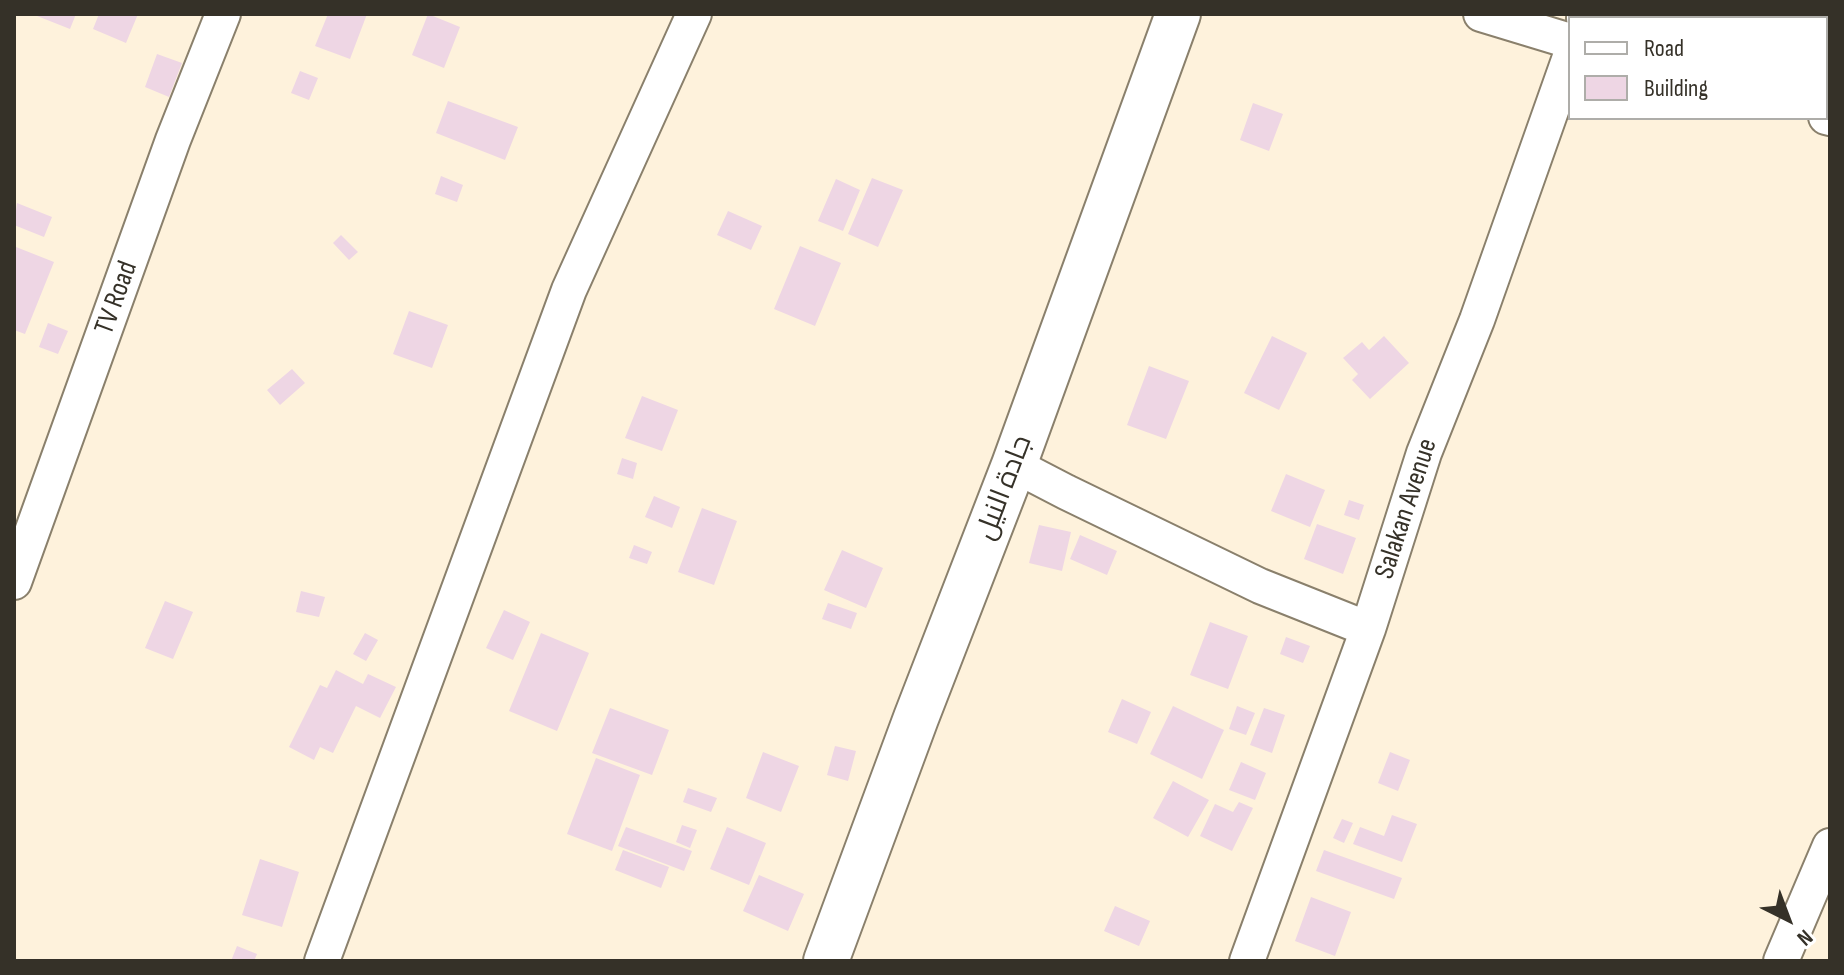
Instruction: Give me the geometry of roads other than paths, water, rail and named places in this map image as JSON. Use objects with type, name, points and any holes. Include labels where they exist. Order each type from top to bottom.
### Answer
[{"type":"street","name":"TV Road","points":[[14,582],[173,140],[223,14]]},
{"type":"street","points":[[322,961],[569,290],[694,14]]},
{"type":"street","name":"جادة النيل","points":[[826,961],[1014,465],[1178,14]]},
{"type":"street","points":[[1481,14],[1568,40]]},
{"type":"street","name":"Salakan Avenue","points":[[1247,961],[1368,629],[1424,453],[1477,320],[1568,63]]},
{"type":"street","points":[[1014,465],[1260,586],[1368,629]]},
{"type":"street","points":[[1781,961],[1830,846]]}]
